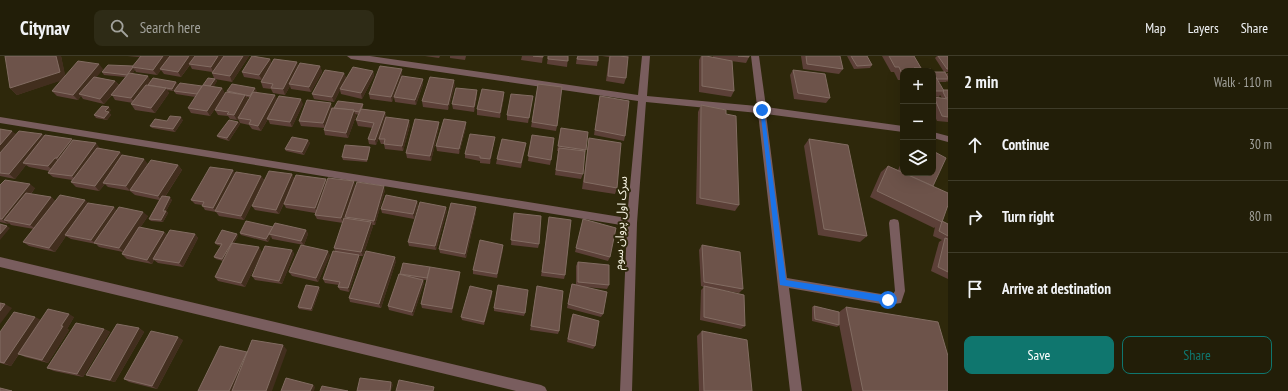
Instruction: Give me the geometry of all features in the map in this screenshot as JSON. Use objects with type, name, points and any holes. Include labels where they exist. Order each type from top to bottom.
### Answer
[{"type":"street","points":[[351,56],[642,99],[762,110],[900,129]]},
{"type":"street","name":"سرک اول پروان سوم","points":[[626,391],[632,223],[646,56]]},
{"type":"street","points":[[755,56],[796,391]]},
{"type":"street","points":[[0,120],[632,223]]},
{"type":"street","points":[[936,135],[948,139]]},
{"type":"street","points":[[783,282],[888,300],[897,299],[900,291],[894,223]]},
{"type":"street","points":[[0,262],[541,391]]},
{"type":"building","points":[[5,56],[56,56],[60,72],[10,88]]},
{"type":"building","points":[[141,56],[163,56],[153,70],[132,67]]},
{"type":"building","points":[[170,56],[189,56],[178,72],[160,69]]},
{"type":"building","points":[[195,56],[218,56],[211,67],[189,64]]},
{"type":"building","points":[[224,56],[243,56],[230,76],[212,73]]},
{"type":"building","points":[[252,56],[270,59],[259,75],[242,72]]},
{"type":"building","points":[[548,56],[568,56],[568,61],[548,59]]},
{"type":"building","points":[[578,56],[598,56],[598,61],[577,59]]},
{"type":"building","points":[[610,56],[628,57],[626,78],[608,76]]},
{"type":"building","points":[[702,56],[732,61],[734,91],[702,86]]},
{"type":"building","points":[[806,56],[840,56],[843,69],[807,64]]},
{"type":"building","points":[[851,56],[867,56],[872,65],[857,66]]},
{"type":"building","points":[[889,56],[914,56],[921,68],[900,68],[900,69],[899,67],[895,67]]},
{"type":"building","points":[[938,56],[948,56],[948,69],[947,69]]},
{"type":"building","points":[[274,59],[297,62],[283,89],[271,88],[273,84],[261,82]]},
{"type":"building","points":[[78,61],[99,64],[73,95],[52,91]]},
{"type":"building","points":[[300,63],[320,66],[309,87],[289,84]]},
{"type":"building","points":[[108,65],[133,67],[127,75],[102,72]]},
{"type":"building","points":[[380,66],[402,69],[391,97],[369,94]]},
{"type":"building","points":[[353,67],[373,71],[361,93],[340,89]]},
{"type":"building","points":[[325,70],[344,73],[332,97],[312,94]]},
{"type":"building","points":[[793,70],[825,74],[830,98],[798,93]]},
{"type":"building","points":[[936,72],[945,72],[948,78],[948,79],[937,79]]},
{"type":"building","points":[[129,73],[148,76],[131,98],[111,95]]},
{"type":"building","points":[[402,76],[423,79],[415,100],[394,97]]},
{"type":"building","points":[[94,77],[115,81],[100,99],[79,94]]},
{"type":"building","points":[[430,77],[454,80],[448,105],[422,101]]},
{"type":"building","points":[[936,77],[944,91],[936,91]]},
{"type":"building","points":[[153,78],[176,82],[172,89],[148,85]]},
{"type":"building","points":[[208,78],[215,79],[210,86],[203,85]]},
{"type":"building","points":[[180,83],[202,86],[197,94],[174,91]]},
{"type":"building","points":[[232,84],[255,88],[250,96],[227,91]]},
{"type":"building","points":[[538,84],[562,87],[557,126],[532,122]]},
{"type":"building","points":[[146,85],[166,88],[151,108],[131,104]]},
{"type":"building","points":[[203,85],[222,88],[207,111],[188,108]]},
{"type":"building","points":[[456,88],[477,90],[474,107],[452,104]]},
{"type":"building","points":[[482,89],[504,92],[500,113],[477,109]]},
{"type":"building","points":[[943,90],[948,90],[948,98],[946,98]]},
{"type":"building","points":[[226,92],[245,95],[234,115],[227,114],[229,112],[215,110]]},
{"type":"building","points":[[253,92],[275,95],[258,126],[249,124],[251,120],[238,118]]},
{"type":"building","points":[[511,94],[533,96],[529,118],[507,115]]},
{"type":"building","points":[[279,96],[301,99],[290,122],[267,119]]},
{"type":"building","points":[[600,96],[629,101],[625,136],[595,130]]},
{"type":"building","points":[[936,97],[948,99],[948,117],[942,116],[936,102]]},
{"type":"building","points":[[307,100],[331,103],[323,123],[299,121]]},
{"type":"building","points":[[338,101],[363,104],[359,112],[334,108]]},
{"type":"building","points":[[701,105],[726,110],[726,114],[736,116],[739,205],[700,198]]},
{"type":"building","points":[[102,106],[109,107],[105,111],[109,112],[104,118],[94,115]]},
{"type":"building","points":[[332,108],[354,110],[346,133],[324,130]]},
{"type":"building","points":[[361,109],[385,112],[375,140],[368,139],[374,123],[356,120]]},
{"type":"building","points":[[170,116],[181,117],[173,129],[150,126],[155,119],[167,121]]},
{"type":"building","points":[[386,117],[409,120],[402,146],[384,144],[385,139],[379,139]]},
{"type":"building","points":[[415,119],[439,122],[430,156],[406,153]]},
{"type":"building","points":[[444,119],[466,122],[459,149],[436,146]]},
{"type":"building","points":[[229,120],[238,122],[227,138],[217,136]]},
{"type":"building","points":[[561,128],[588,132],[586,150],[558,146]]},
{"type":"building","points":[[0,129],[12,131],[0,145]]},
{"type":"building","points":[[19,131],[42,134],[9,174],[0,173],[0,153]]},
{"type":"building","points":[[470,134],[495,137],[490,159],[465,154]]},
{"type":"building","points":[[45,135],[72,139],[57,158],[55,158],[48,166],[23,163]]},
{"type":"building","points":[[532,135],[554,138],[551,160],[528,156]]},
{"type":"building","points":[[292,137],[308,140],[302,152],[285,149]]},
{"type":"building","points":[[589,138],[621,143],[617,188],[584,182]]},
{"type":"building","points":[[502,139],[526,143],[521,163],[497,159]]},
{"type":"building","points":[[809,139],[848,145],[867,236],[824,229]]},
{"type":"building","points":[[73,140],[96,143],[72,176],[48,173]]},
{"type":"building","points":[[345,145],[370,147],[367,160],[342,157]]},
{"type":"building","points":[[97,148],[120,152],[95,186],[71,182]]},
{"type":"building","points":[[559,148],[585,151],[583,174],[556,170]]},
{"type":"building","points":[[936,153],[946,158],[933,186],[911,176],[936,176]]},
{"type":"building","points":[[122,155],[144,159],[126,186],[103,183]]},
{"type":"building","points":[[151,160],[178,165],[158,196],[130,190]]},
{"type":"building","points":[[888,166],[900,171],[900,176],[910,176],[948,193],[948,205],[942,222],[877,191]]},
{"type":"building","points":[[210,167],[233,170],[213,208],[202,206],[204,202],[191,200]]},
{"type":"building","points":[[269,171],[292,174],[276,210],[252,206]]},
{"type":"building","points":[[236,172],[261,176],[241,216],[215,211]]},
{"type":"building","points":[[296,175],[326,179],[315,208],[284,204]]},
{"type":"building","points":[[328,178],[354,181],[341,218],[315,215]]},
{"type":"building","points":[[5,180],[30,184],[2,219],[0,219],[0,185]]},
{"type":"building","points":[[357,182],[384,186],[374,221],[345,217]]},
{"type":"building","points":[[26,193],[51,197],[30,225],[4,220]]},
{"type":"building","points":[[60,195],[85,200],[49,248],[23,242]]},
{"type":"building","points":[[386,195],[417,201],[413,214],[381,209]]},
{"type":"building","points":[[162,196],[170,197],[163,211],[166,211],[161,220],[149,219]]},
{"type":"building","points":[[420,202],[446,207],[435,246],[408,242]]},
{"type":"building","points":[[88,203],[114,207],[91,240],[65,235]]},
{"type":"building","points":[[451,203],[476,207],[465,254],[439,249]]},
{"type":"building","points":[[119,207],[143,212],[119,248],[94,243]]},
{"type":"building","points":[[514,213],[541,216],[539,244],[511,240]]},
{"type":"building","points":[[549,217],[571,220],[565,275],[542,272]]},
{"type":"building","points":[[344,218],[371,222],[361,252],[334,248]]},
{"type":"building","points":[[583,219],[616,228],[610,257],[576,248]]},
{"type":"building","points":[[246,221],[273,227],[266,239],[240,233]]},
{"type":"building","points":[[942,221],[948,224],[948,236],[939,231]]},
{"type":"building","points":[[275,223],[306,230],[301,241],[269,234]]},
{"type":"building","points":[[0,224],[7,226],[0,234]]},
{"type":"building","points":[[139,227],[164,232],[147,260],[122,254]]},
{"type":"building","points":[[170,230],[195,234],[179,263],[153,259]]},
{"type":"building","points":[[222,230],[237,234],[222,259],[214,257],[222,244],[215,243]]},
{"type":"building","points":[[945,238],[948,239],[948,272],[938,267]]},
{"type":"building","points":[[480,240],[503,245],[497,274],[473,270]]},
{"type":"building","points":[[232,243],[259,247],[241,283],[215,277]]},
{"type":"building","points":[[301,245],[328,251],[316,278],[289,272]]},
{"type":"building","points":[[702,245],[740,252],[743,289],[704,282]]},
{"type":"building","points":[[265,246],[292,250],[279,281],[252,276]]},
{"type":"building","points":[[333,251],[359,255],[348,288],[338,287],[340,282],[323,279]]},
{"type":"building","points":[[366,251],[395,257],[379,304],[349,298]]},
{"type":"building","points":[[578,262],[609,265],[609,285],[578,282]]},
{"type":"building","points":[[403,263],[430,267],[427,278],[400,274]]},
{"type":"building","points":[[430,267],[460,272],[452,309],[421,304]]},
{"type":"building","points":[[399,274],[423,280],[412,312],[388,306]]},
{"type":"building","points":[[572,284],[607,292],[603,314],[568,304]]},
{"type":"building","points":[[306,285],[319,287],[311,309],[298,307]]},
{"type":"building","points":[[498,285],[528,290],[525,313],[494,308]]},
{"type":"building","points":[[470,286],[492,291],[484,322],[461,317]]},
{"type":"building","points":[[537,286],[563,291],[559,331],[531,326]]},
{"type":"building","points":[[704,286],[744,295],[745,326],[704,317]]},
{"type":"building","points":[[0,303],[5,304],[0,311]]},
{"type":"building","points":[[814,306],[839,312],[839,325],[815,319]]},
{"type":"building","points":[[846,307],[938,322],[948,356],[948,391],[863,391]]},
{"type":"building","points":[[48,309],[69,314],[42,360],[18,354]]},
{"type":"building","points":[[14,312],[35,317],[4,363],[0,362],[0,332]]},
{"type":"building","points":[[573,314],[599,321],[595,346],[568,339]]},
{"type":"building","points":[[76,323],[104,329],[77,374],[47,368]]},
{"type":"building","points":[[117,324],[139,328],[110,380],[86,375]]},
{"type":"building","points":[[151,331],[178,337],[152,386],[124,379]]},
{"type":"building","points":[[702,331],[747,340],[752,391],[704,391]]},
{"type":"building","points":[[252,340],[283,345],[266,391],[232,391]]},
{"type":"building","points":[[220,346],[247,352],[229,391],[198,391]]},
{"type":"building","points":[[286,378],[313,385],[310,391],[281,391]]},
{"type":"building","points":[[360,378],[391,382],[390,391],[357,391]]},
{"type":"building","points":[[399,380],[434,387],[433,391],[396,391]]},
{"type":"building","points":[[322,386],[348,391],[320,391]]},
{"type":"building","points":[[0,388],[12,391],[0,391]]},
{"type":"route","points":[[762,110],[783,282],[888,300]]}]
